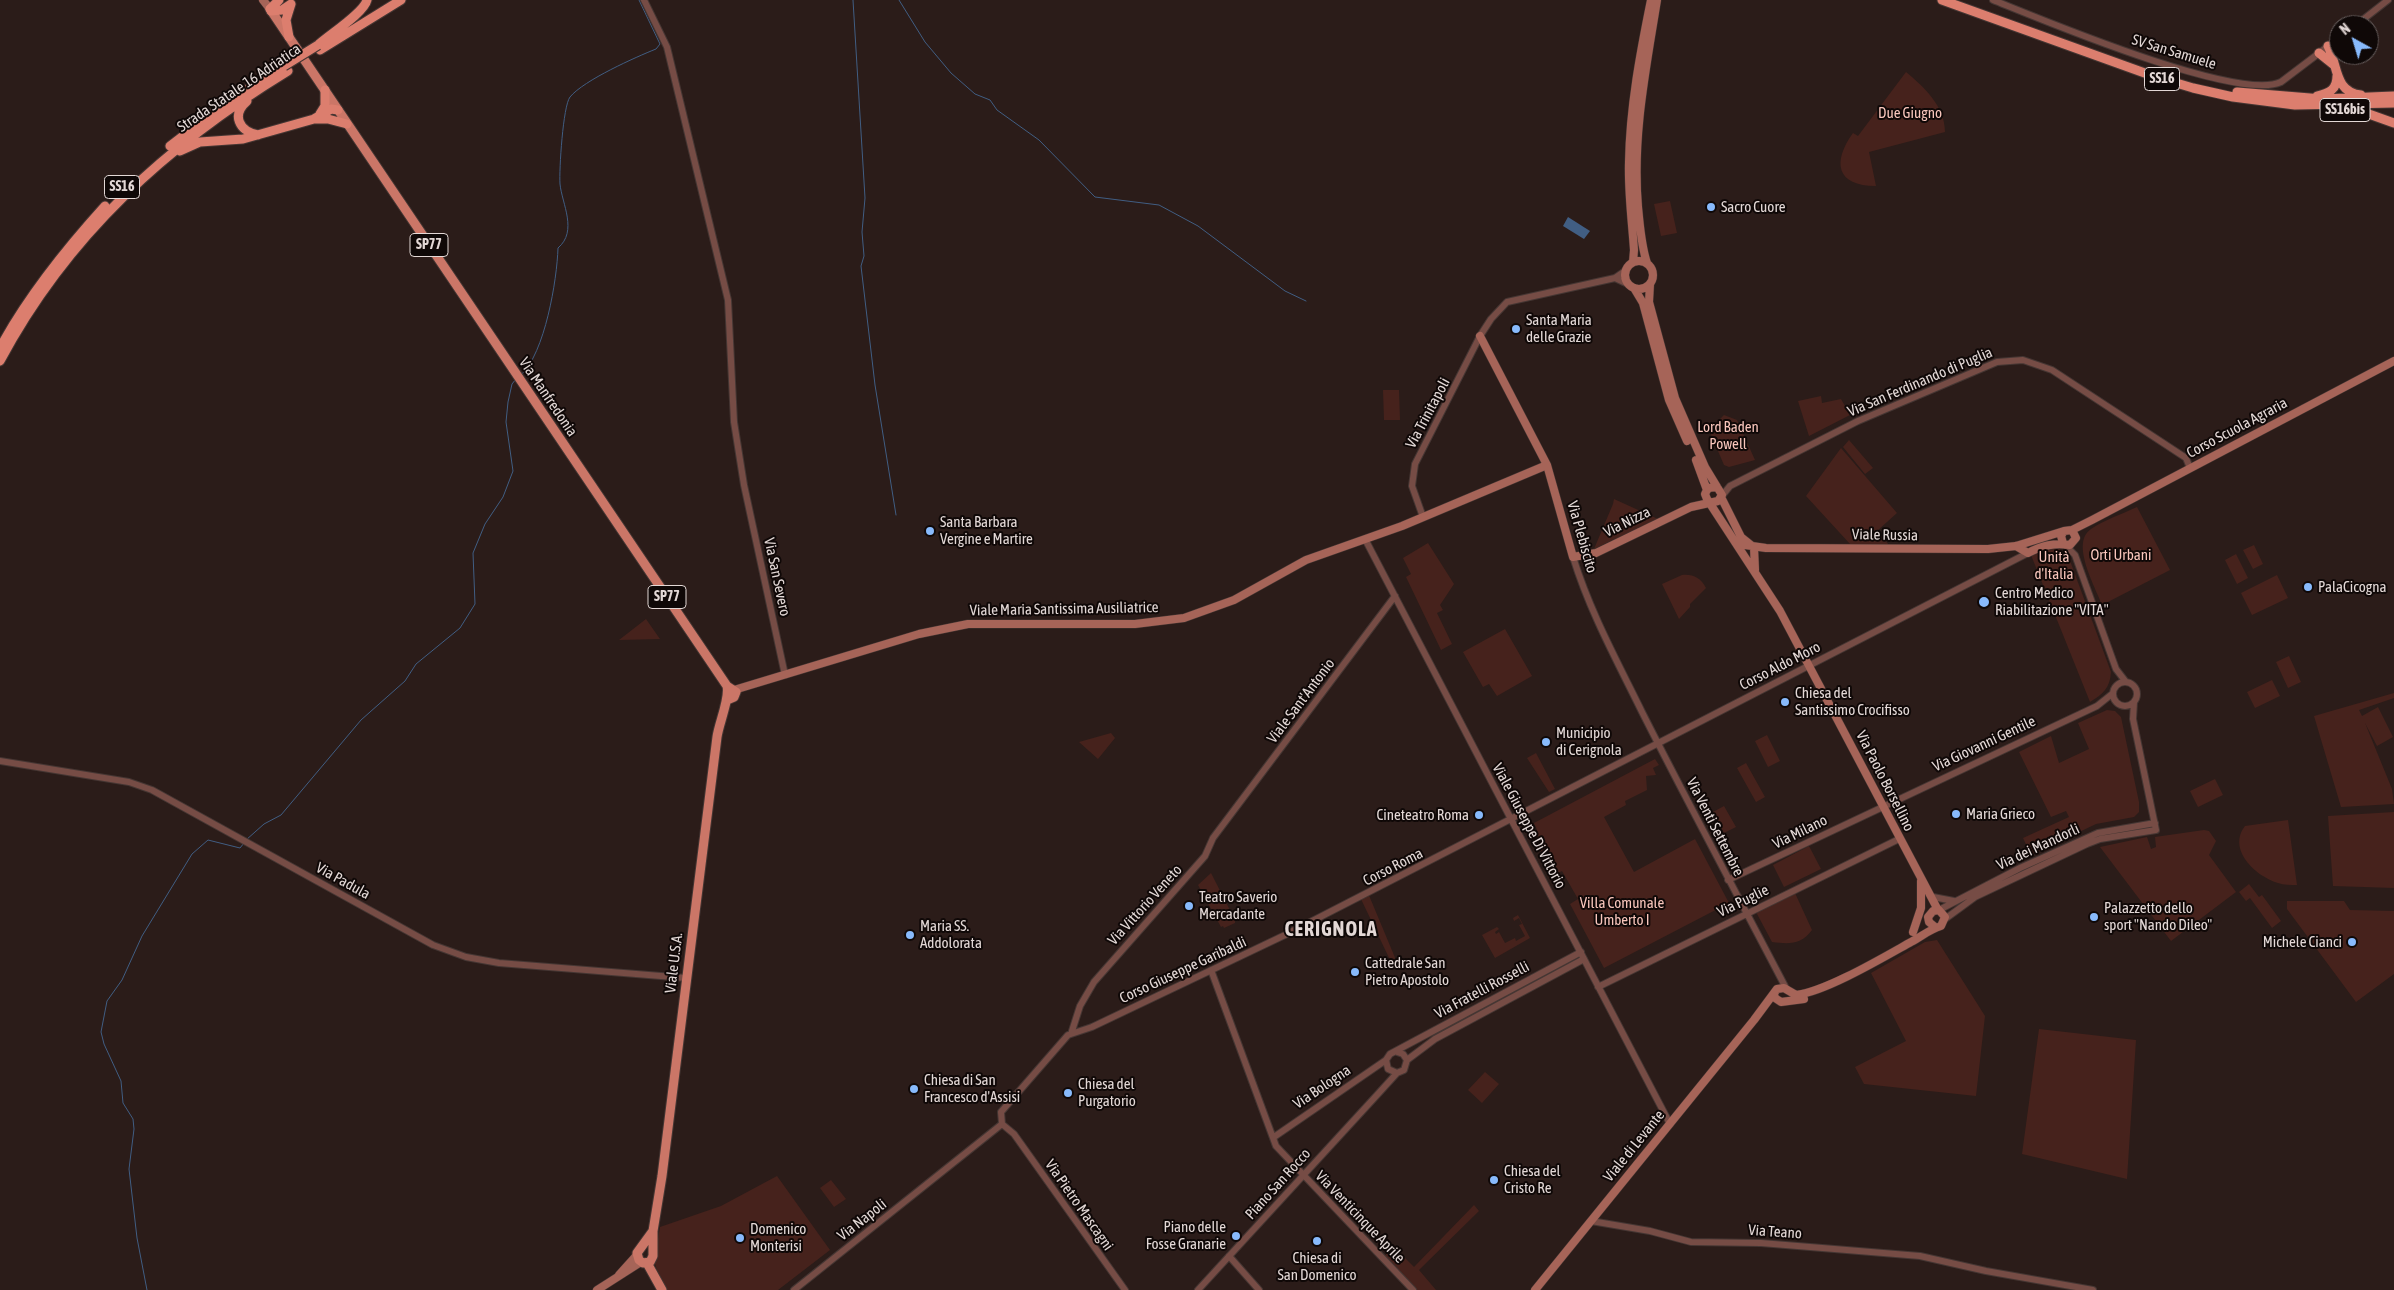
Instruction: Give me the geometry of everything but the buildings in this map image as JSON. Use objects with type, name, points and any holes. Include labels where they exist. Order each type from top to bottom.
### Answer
[{"type":"highway","points":[[270,10],[279,0]]},
{"type":"highway","points":[[319,48],[334,30],[360,12],[366,0]]},
{"type":"highway","name":"Strada Statale 16 Adriatica","points":[[0,348],[36,291],[72,242],[120,190],[187,132],[226,103],[286,69],[390,0]]},
{"type":"highway","name":"Strada Statale 16 Adriatica","points":[[319,48],[401,0]]},
{"type":"highway","name":"SS16","points":[[1942,0],[2185,86],[2234,97],[2295,105],[2394,103]]},
{"type":"highway","name":"SS16","points":[[1955,0],[2193,83],[2233,92],[2352,99],[2394,95]]},
{"type":"highway","points":[[270,10],[282,10],[293,2]]},
{"type":"highway","points":[[289,37],[286,20],[293,2]]},
{"type":"highway","points":[[2328,46],[2337,76],[2350,93],[2359,95],[2394,95]]},
{"type":"highway","points":[[2320,53],[2334,66]]},
{"type":"highway","name":"Strada Statale 16 Adriatica","points":[[0,361],[41,294],[77,246],[124,194],[191,136],[286,69]]},
{"type":"highway","points":[[2306,97],[2329,92],[2334,88],[2337,76]]},
{"type":"highway","points":[[261,135],[249,133],[241,127],[238,120],[238,112],[242,105],[264,86]]},
{"type":"highway","points":[[321,117],[325,106],[325,90]]},
{"type":"highway","name":"SS16bis","points":[[2295,105],[2366,113],[2394,123]]},
{"type":"highway","points":[[154,167],[186,147],[200,142],[261,135],[338,110]]},
{"type":"highway","points":[[321,117],[348,124]]},
{"type":"main road","name":"SP77","points":[[263,0],[348,124]]},
{"type":"main road","points":[[1651,0],[1635,80],[1629,168],[1634,250],[1632,262],[1626,271],[1631,286],[1643,303],[1669,400],[1710,502],[1716,502],[1721,497]]},
{"type":"main road","points":[[1657,0],[1640,100],[1636,161],[1641,240],[1647,263],[1653,274],[1650,284],[1649,302],[1675,398],[1704,467],[1721,490],[1721,497],[1741,537],[1754,547],[1756,572]]},
{"type":"main road","name":"Via Manfredonia","points":[[348,124],[731,692]]},
{"type":"main road","points":[[1632,262],[1640,261],[1647,263]]},
{"type":"main road","points":[[1631,286],[1642,289],[1650,284]]},
{"type":"main road","name":"Via Plebiscito","points":[[1480,336],[1547,465],[1573,557]]},
{"type":"main road","name":"Corso Scuola Agraria","points":[[2068,530],[2092,520],[2394,361]]},
{"type":"main road","name":"Viale Maria Santissima Ausiliatrice","points":[[731,692],[919,634],[968,624],[1135,624],[1184,618],[1234,600],[1306,560],[1412,522],[1547,465]]},
{"type":"main road","points":[[1706,492],[1710,487],[1717,487]]},
{"type":"main road","name":"Via Nizza","points":[[1692,507],[1706,492]]},
{"type":"main road","name":"Via Nizza","points":[[1573,557],[1596,553],[1692,507],[1710,502]]},
{"type":"main road","name":"Via Paolo Borsellino","points":[[1710,502],[1756,572],[1810,666],[1922,881]]},
{"type":"main road","name":"Corso Scuola Agraria","points":[[2076,538],[2092,520]]},
{"type":"main road","points":[[2063,543],[2061,536],[2068,530],[2076,538]]},
{"type":"main road","name":"Viale Russia","points":[[1738,544],[1754,547],[1956,550],[2016,546],[2068,530]]},
{"type":"main road","name":"Corso Aldo Moro","points":[[2028,552],[2043,545],[2063,543],[2070,545],[2076,538]]},
{"type":"main road","points":[[2016,546],[2028,552]]},
{"type":"main road","name":"Viale U.S.A.","points":[[646,1258],[662,1176],[720,717],[731,692]]},
{"type":"main road","points":[[1922,881],[1939,910],[1944,914],[1943,925],[1935,927],[1930,924],[1922,881]]},
{"type":"main road","points":[[1913,932],[1921,908],[1922,881]]},
{"type":"main road","points":[[1929,916],[1933,911],[1939,910]]},
{"type":"main road","name":"Viale di Levante","points":[[1898,949],[1929,916]]},
{"type":"main road","name":"Viale di Levante","points":[[1754,1020],[1768,1007],[1783,1001],[1806,999],[1935,927]]},
{"type":"main road","name":"Viale di Levante","points":[[1787,990],[1796,996],[1832,983]]},
{"type":"main road","points":[[1784,988],[1787,990],[1789,994],[1783,1001],[1777,1000],[1776,991],[1784,988]]},
{"type":"main road","name":"Viale di Levante","points":[[1535,1290],[1776,991]]},
{"type":"main road","name":"Viale U.S.A.","points":[[652,1230],[643,1247],[646,1258],[662,1290]]},
{"type":"main road","points":[[597,1290],[646,1258]]},
{"type":"street","name":"Via San Severo","points":[[644,0],[667,47],[728,300],[734,422],[744,485],[785,675]]},
{"type":"street","name":"SV San Samuele","points":[[1994,0],[2174,67],[2257,86],[2274,85],[2281,82],[2328,46]]},
{"type":"street","points":[[2369,15],[2388,0]]},
{"type":"street","name":"Via Trinitapoli","points":[[1423,517],[1417,505],[1412,486],[1415,464],[1480,336],[1491,319],[1507,302],[1615,278],[1626,271]]},
{"type":"street","points":[[1615,278],[1631,286]]},
{"type":"street","name":"Via San Ferdinando di Puglia","points":[[1717,487],[1730,486],[1858,421],[1985,367],[2007,360],[2028,361],[2052,370],[2186,458],[2190,468]]},
{"type":"street","name":"Via San Ferdinando di Puglia","points":[[1721,497],[1730,486]]},
{"type":"street","points":[[1417,505],[1433,513]]},
{"type":"street","name":"Via Trinitapoli","points":[[1412,522],[1417,505]]},
{"type":"street","points":[[2076,538],[2075,555],[2116,669],[2126,682],[2136,688],[2137,697],[2134,702],[2133,719],[2148,802],[2155,826]]},
{"type":"street","name":"Viale Giuseppe Di Vittorio","points":[[1365,540],[1670,1124]]},
{"type":"street","points":[[2063,543],[2075,555]]},
{"type":"street","name":"Corso Aldo Moro","points":[[1512,820],[2028,552]]},
{"type":"street","name":"Via Plebiscito","points":[[1573,557],[1588,601],[1658,744]]},
{"type":"street","name":"Viale Sant'Antonio","points":[[1227,822],[1395,596]]},
{"type":"street","points":[[2116,669],[2116,686],[2112,694],[2115,702],[2123,706],[2133,719]]},
{"type":"street","points":[[2116,686],[2126,682]]},
{"type":"street","name":"Via Giovanni Gentile","points":[[2097,706],[2112,694]]},
{"type":"street","name":"Via Giovanni Gentile","points":[[1882,807],[2097,706],[2115,702]]},
{"type":"street","points":[[2123,706],[2134,702]]},
{"type":"street","name":"Via Venti Settembre","points":[[1658,744],[1787,990]]},
{"type":"street","name":"Via Padula","points":[[0,761],[140,785],[164,796],[433,944],[466,957],[499,963],[686,978]]},
{"type":"street","name":"Via Milano","points":[[1728,880],[1882,807]]},
{"type":"street","name":"Corso Roma","points":[[1285,935],[1512,820]]},
{"type":"street","name":"Via Vittorio Veneto","points":[[1072,1031],[1080,1006],[1101,973],[1205,856],[1214,838],[1227,822]]},
{"type":"street","name":"Via dei Mandorli","points":[[1939,910],[2020,868],[2098,833],[2155,826]]},
{"type":"street","name":"Via dei Mandorli","points":[[1945,919],[1975,896],[2100,839],[2155,826]]},
{"type":"street","name":"Via Puglie","points":[[1598,987],[1899,838]]},
{"type":"street","points":[[1933,898],[1954,901]]},
{"type":"street","name":"Corso Giuseppe Garibaldi","points":[[1072,1031],[1092,1027],[1285,935]]},
{"type":"street","name":"Via Fratelli Rosselli","points":[[1397,1052],[1431,1032],[1582,956]]},
{"type":"street","name":"Via Fratelli Rosselli","points":[[1407,1060],[1434,1039],[1582,956]]},
{"type":"street","name":"Via Venticinque Aprile","points":[[1211,970],[1276,1146],[1302,1176],[1413,1290]]},
{"type":"street","name":"Via Venti Settembre","points":[[1776,991],[1777,973]]},
{"type":"street","points":[[1002,1124],[1002,1112],[1072,1031]]},
{"type":"street","points":[[1397,1052],[1403,1054],[1407,1060],[1406,1067],[1397,1073],[1388,1069],[1386,1060],[1390,1054],[1397,1052]]},
{"type":"street","name":"Via Bologna","points":[[1274,1137],[1386,1060]]},
{"type":"street","name":"Piano San Rocco","points":[[1198,1290],[1397,1073]]},
{"type":"street","name":"Via Pietro Mascagni","points":[[1002,1124],[1014,1134],[1125,1290]]},
{"type":"street","name":"Via Napoli","points":[[794,1290],[972,1150],[1002,1124]]},
{"type":"street","name":"Via Teano","points":[[1591,1221],[1650,1231],[1691,1242],[1761,1243],[1920,1256],[2093,1290]]},
{"type":"street","points":[[1229,1256],[1259,1290]]},
{"type":"green space","name":"Due Giugno","points":[[1906,72],[1932,98],[1941,114],[1945,132],[1869,152],[1876,186],[1853,182],[1846,177],[1842,170],[1842,154],[1846,144],[1853,133],[1858,136]]},
{"type":"green space","points":[[1670,201],[1677,233],[1661,236],[1654,204]]},
{"type":"green space","points":[[1383,390],[1399,390],[1400,420],[1384,420]]},
{"type":"green space","points":[[1821,396],[1822,403],[1841,399],[1850,415],[1809,436],[1798,401]]},
{"type":"green space","name":"Lord Baden Powell","points":[[1724,415],[1737,420],[1755,460],[1729,467],[1724,465],[1709,430]]},
{"type":"green space","points":[[1849,440],[1873,468],[1865,474],[1843,447]]},
{"type":"green space","points":[[1841,448],[1897,513],[1877,531],[1889,545],[1850,544],[1806,496]]},
{"type":"green space","points":[[1614,499],[1658,519],[1594,549],[1613,504]]},
{"type":"green space","name":"Orti Urbani","points":[[2137,507],[2170,570],[2102,605],[2083,554],[2085,536],[2091,529]]},
{"type":"green space","points":[[1428,543],[1454,584],[1440,605],[1443,610],[1437,613],[1452,644],[1441,650],[1406,577],[1411,574],[1403,558]]},
{"type":"green space","points":[[2254,545],[2263,564],[2253,569],[2243,550]]},
{"type":"green space","name":"Unità d'Italia","points":[[2057,547],[2069,558],[2111,672],[2105,690],[2090,702],[2031,555],[2039,550]]},
{"type":"green space","points":[[2236,554],[2248,578],[2237,584],[2225,560]]},
{"type":"green space","points":[[1682,575],[1696,577],[1706,588],[1690,604],[1690,607],[1679,619],[1662,584]]},
{"type":"green space","points":[[2277,575],[2288,598],[2252,615],[2241,593]]},
{"type":"green space","points":[[646,619],[660,639],[619,640]]},
{"type":"green space","points":[[1505,629],[1532,676],[1497,696],[1489,684],[1483,687],[1463,652]]},
{"type":"green space","points":[[2289,656],[2301,682],[2288,688],[2276,662]]},
{"type":"green space","points":[[2272,680],[2280,696],[2255,708],[2247,692]]},
{"type":"green space","points":[[2394,693],[2394,698],[2359,710],[2362,716],[2378,707],[2393,737],[2377,746],[2365,723],[2392,789],[2394,804],[2341,807],[2314,716]]},
{"type":"green space","points":[[2107,710],[2115,711],[2121,717],[2139,802],[2139,812],[2134,817],[2096,824],[2031,855],[2023,838],[2069,817],[2066,811],[2051,817],[2019,752],[2051,736],[2059,763],[2089,749],[2078,723]]},
{"type":"green space","points":[[1111,733],[1115,738],[1098,759],[1079,742]]},
{"type":"green space","points":[[1767,735],[1780,761],[1768,767],[1755,741]]},
{"type":"green space","points":[[1536,753],[1555,789],[1549,792],[1527,758]]},
{"type":"green space","name":"Villa Comunale Umberto I","points":[[1655,759],[1659,765],[1653,768],[1656,775],[1646,776],[1647,790],[1625,801],[1626,805],[1604,817],[1634,872],[1695,839],[1729,903],[1604,968],[1570,904],[1578,899],[1562,871],[1554,875],[1531,833],[1537,830],[1534,823]]},
{"type":"green space","points":[[1746,763],[1765,797],[1756,802],[1737,768]]},
{"type":"green space","points":[[2215,779],[2223,795],[2198,807],[2190,791]]},
{"type":"green space","points":[[1724,806],[1736,827],[1724,833],[1713,812]]},
{"type":"green space","points":[[2394,812],[2394,888],[2333,886],[2328,816]]},
{"type":"green space","points":[[2288,820],[2297,885],[2278,883],[2261,874],[2246,860],[2239,844],[2240,835],[2245,826]]},
{"type":"green space","points":[[2204,830],[2209,831],[2216,841],[2209,855],[2236,892],[2171,941],[2100,847],[2147,837],[2151,849],[2156,847],[2155,837]]},
{"type":"green space","points":[[1809,846],[1821,869],[1784,887],[1773,865]]},
{"type":"green space","points":[[1211,873],[1235,920],[1235,923],[1224,928],[1223,926],[1221,927],[1198,885]]},
{"type":"green space","points":[[2249,884],[2259,897],[2262,895],[2281,921],[2272,928],[2250,898],[2246,901],[2239,892]]},
{"type":"green space","points":[[1368,893],[1396,960],[1391,962],[1360,897]]},
{"type":"green space","points":[[1795,893],[1812,930],[1799,941],[1772,942],[1756,912]]},
{"type":"green space","name":"Michele Cianci","points":[[2287,901],[2344,901],[2350,910],[2394,911],[2394,974],[2356,1002],[2287,909]]},
{"type":"green space","points":[[1518,915],[1530,938],[1495,958],[1482,935],[1497,927],[1499,929],[1495,932],[1496,934],[1499,932],[1505,943],[1515,938],[1516,941],[1525,936],[1519,925],[1522,924],[1519,918],[1514,921],[1513,918]]},
{"type":"green space","points":[[1937,940],[1985,1016],[1976,1096],[1864,1084],[1855,1067],[1906,1041],[1871,973],[1925,942]]},
{"type":"green space","points":[[2039,1029],[2136,1040],[2127,1179],[2022,1154]]},
{"type":"green space","points":[[1485,1072],[1499,1084],[1482,1103],[1468,1090]]},
{"type":"green space","name":"Domenico Monterisi","points":[[777,1176],[830,1250],[778,1290],[667,1290],[662,1283],[663,1280],[660,1279],[654,1261],[660,1227],[721,1206]]},
{"type":"green space","points":[[831,1180],[846,1199],[834,1207],[820,1188]]},
{"type":"green space","points":[[1474,1205],[1479,1211],[1419,1270],[1436,1290],[1413,1290],[1382,1258],[1394,1247],[1414,1267]]},
{"type":"water","points":[[1568,217],[1590,231],[1584,239],[1563,226]]},
{"type":"waterway","points":[[521,375],[529,365],[543,334],[552,296],[558,248],[567,234],[567,217],[560,184],[565,112],[570,97],[577,90],[636,57],[656,49],[660,44],[639,0]]},
{"type":"waterway","points":[[853,0],[865,198],[862,232],[864,256],[861,266],[875,385],[896,515]]},
{"type":"waterway","points":[[899,0],[925,42],[951,73],[975,94],[990,100],[997,110],[1039,140],[1095,197],[1159,205],[1198,226],[1285,291],[1306,301]]},
{"type":"waterway","points":[[246,840],[264,824],[281,815],[361,720],[405,681],[416,664],[460,628],[475,604],[473,553],[485,524],[503,497],[513,471],[506,422],[512,384],[516,379]]},
{"type":"waterway","points":[[147,1290],[137,1238],[129,1169],[134,1129],[133,1119],[123,1103],[121,1081],[104,1044],[101,1032],[107,1001],[122,980],[142,936],[192,854],[208,840],[240,848],[244,843]]},
{"type":"place","name":"Sacro Cuore","points":[[1711,207]]},
{"type":"place","name":"Santa Maria delle Grazie","points":[[1516,329]]},
{"type":"place","name":"Santa Barbara Vergine e Martire","points":[[930,531]]},
{"type":"place","name":"PalaCicogna","points":[[2308,587]]},
{"type":"place","name":"Centro Medico Riabilitazione \"VITA\"","points":[[1984,602]]},
{"type":"place","name":"Chiesa del Santissimo Crocifisso","points":[[1785,702]]},
{"type":"place","name":"Municipio di Cerignola","points":[[1546,742]]},
{"type":"place","name":"Maria Grieco","points":[[1956,814]]},
{"type":"place","name":"Cineteatro Roma","points":[[1479,815]]},
{"type":"place","name":"Teatro Saverio Mercadante","points":[[1189,906]]},
{"type":"place","name":"Palazzetto dello sport \"Nando Dileo\"","points":[[2094,917]]},
{"type":"place","name":"Maria SS. Addolorata","points":[[910,935]]},
{"type":"place","name":"Michele Cianci","points":[[2352,942]]},
{"type":"place","name":"Cattedrale San Pietro Apostolo","points":[[1355,972]]},
{"type":"place","name":"Chiesa di San Francesco d'Assisi","points":[[914,1089]]},
{"type":"place","name":"Chiesa del Purgatorio","points":[[1068,1093]]},
{"type":"place","name":"Chiesa del Cristo Re","points":[[1494,1180]]},
{"type":"place","name":"Piano delle Fosse Granarie","points":[[1236,1236]]},
{"type":"place","name":"Domenico Monterisi","points":[[740,1238]]},
{"type":"place","name":"Chiesa di San Domenico","points":[[1317,1241]]},
{"type":"district","name":"CERIGNOLA","points":[[1331,930]]}]
